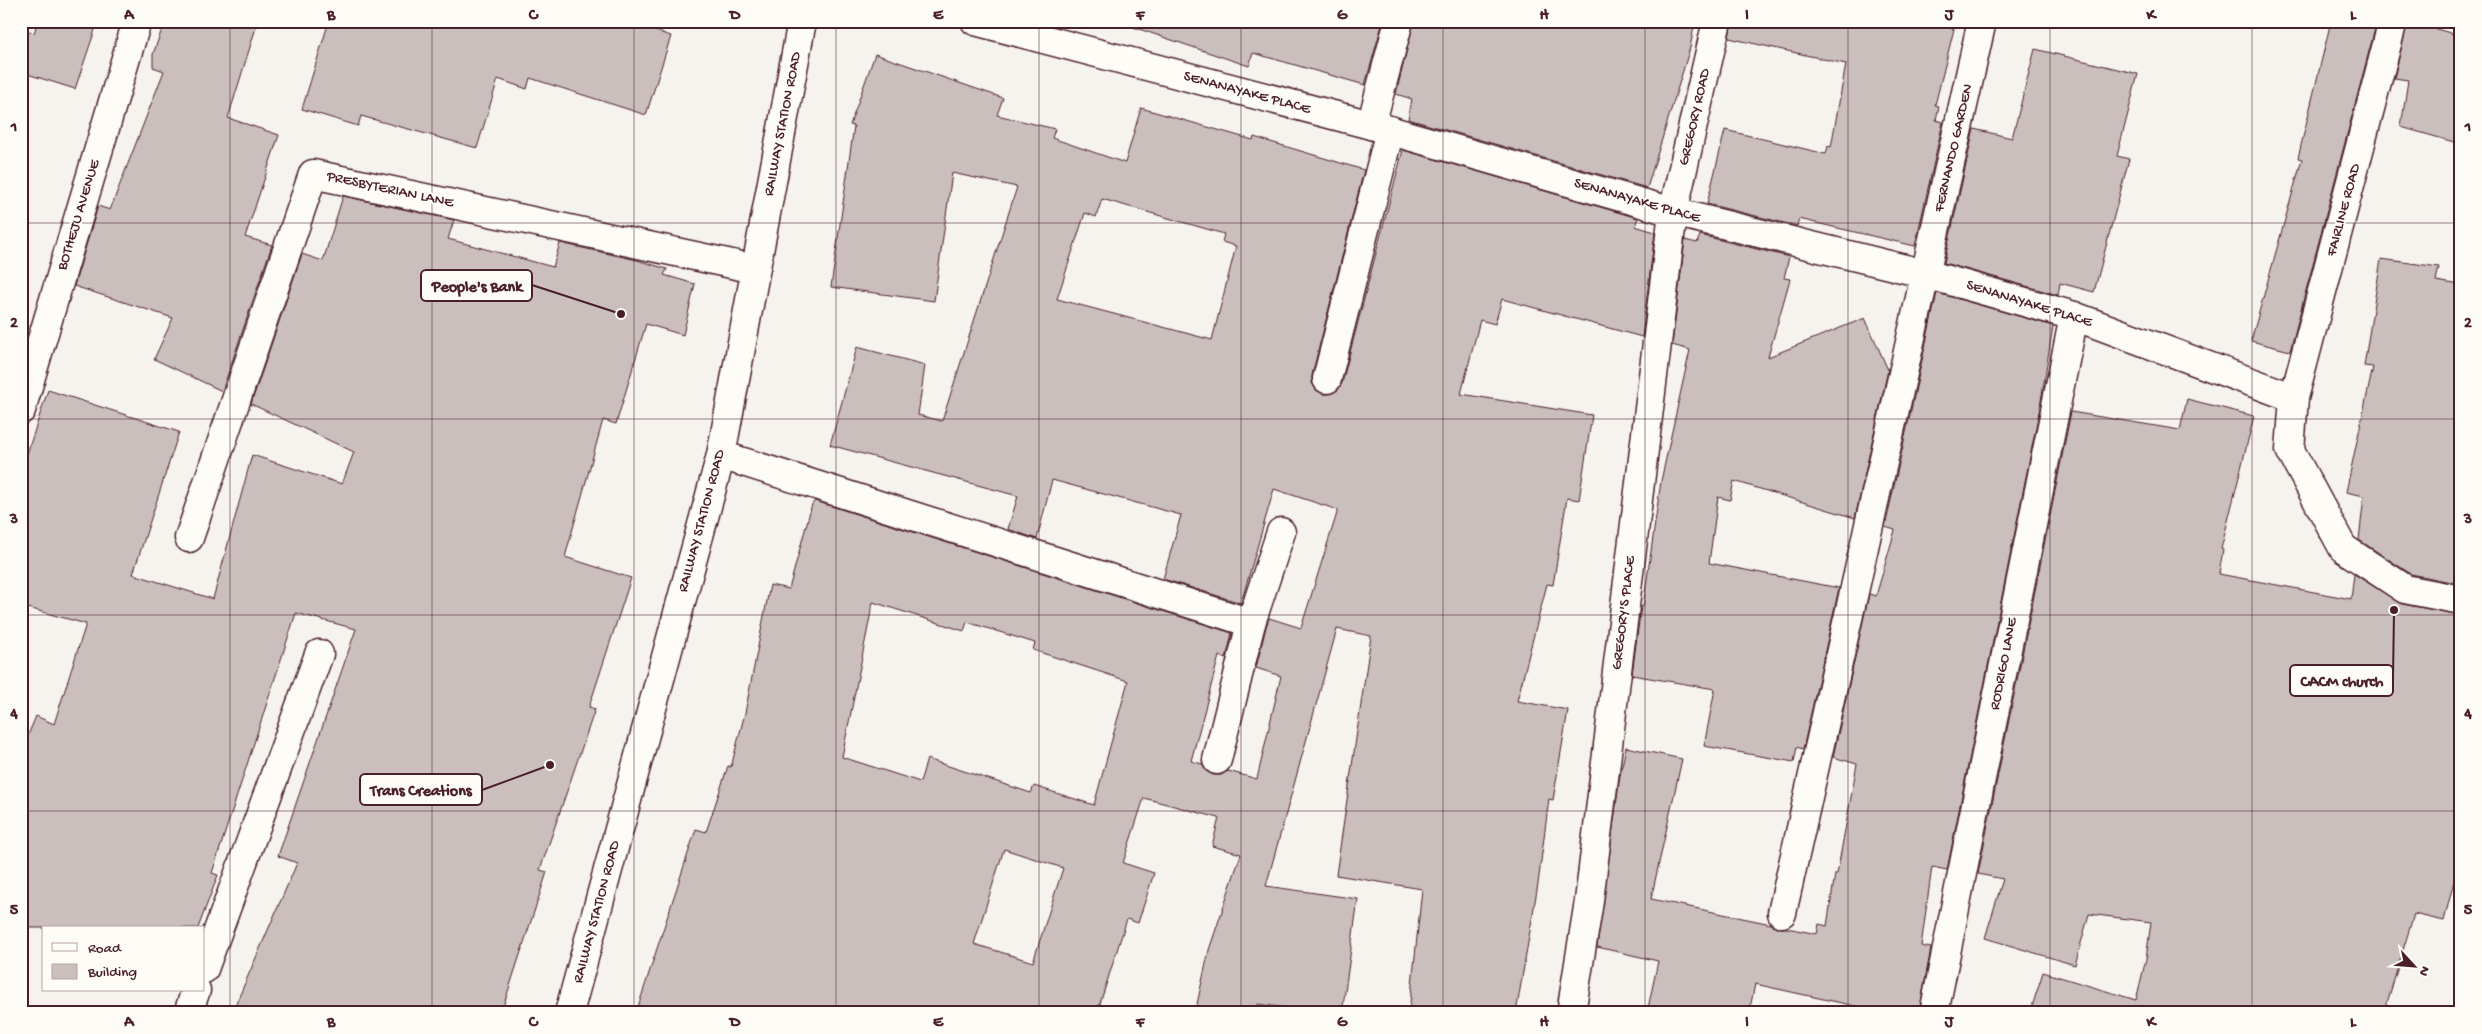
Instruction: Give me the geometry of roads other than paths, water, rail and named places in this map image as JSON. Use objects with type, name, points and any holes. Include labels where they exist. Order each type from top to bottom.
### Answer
[{"type":"street","name":"BOTHEJU AVENUE","points":[[21,410],[137,21]]},
{"type":"street","name":"RAILWAY STATION ROAD","points":[[569,1013],[721,455],[802,21]]},
{"type":"street","name":"SENANAYAKE PLACE","points":[[975,21],[1381,128],[1673,212],[1926,274],[2074,316],[2294,398]]},
{"type":"street","points":[[1327,379],[1381,128],[1399,21]]},
{"type":"street","name":"GREGORY ROAD","points":[[1673,212],[1716,21]]},
{"type":"street","name":"FERNANDO GARDEN","points":[[1782,913],[1982,21]]},
{"type":"street","name":"FAIRLINE ROAD","points":[[2393,21],[2294,398],[2290,450],[2343,548],[2405,589],[2461,600]]},
{"type":"street","name":"PRESBYTERIAN LANE","points":[[189,538],[313,174],[755,269]]},
{"type":"street","name":"GREGORY'S PLACE","points":[[1571,1013],[1589,901],[1673,212]]},
{"type":"street","name":"RODRIGO LANE","points":[[1934,1013],[2074,316]]},
{"type":"street","points":[[721,455],[1251,623]]},
{"type":"street","points":[[1217,760],[1251,623],[1281,532]]},
{"type":"street","points":[[205,966],[318,654]]},
{"type":"street","points":[[188,1013],[195,992]]},
{"type":"place","name":"People's Bank","points":[[621,314]]},
{"type":"place","name":"CACM church","points":[[2394,610]]},
{"type":"place","name":"Trans Creations","points":[[550,765]]}]
